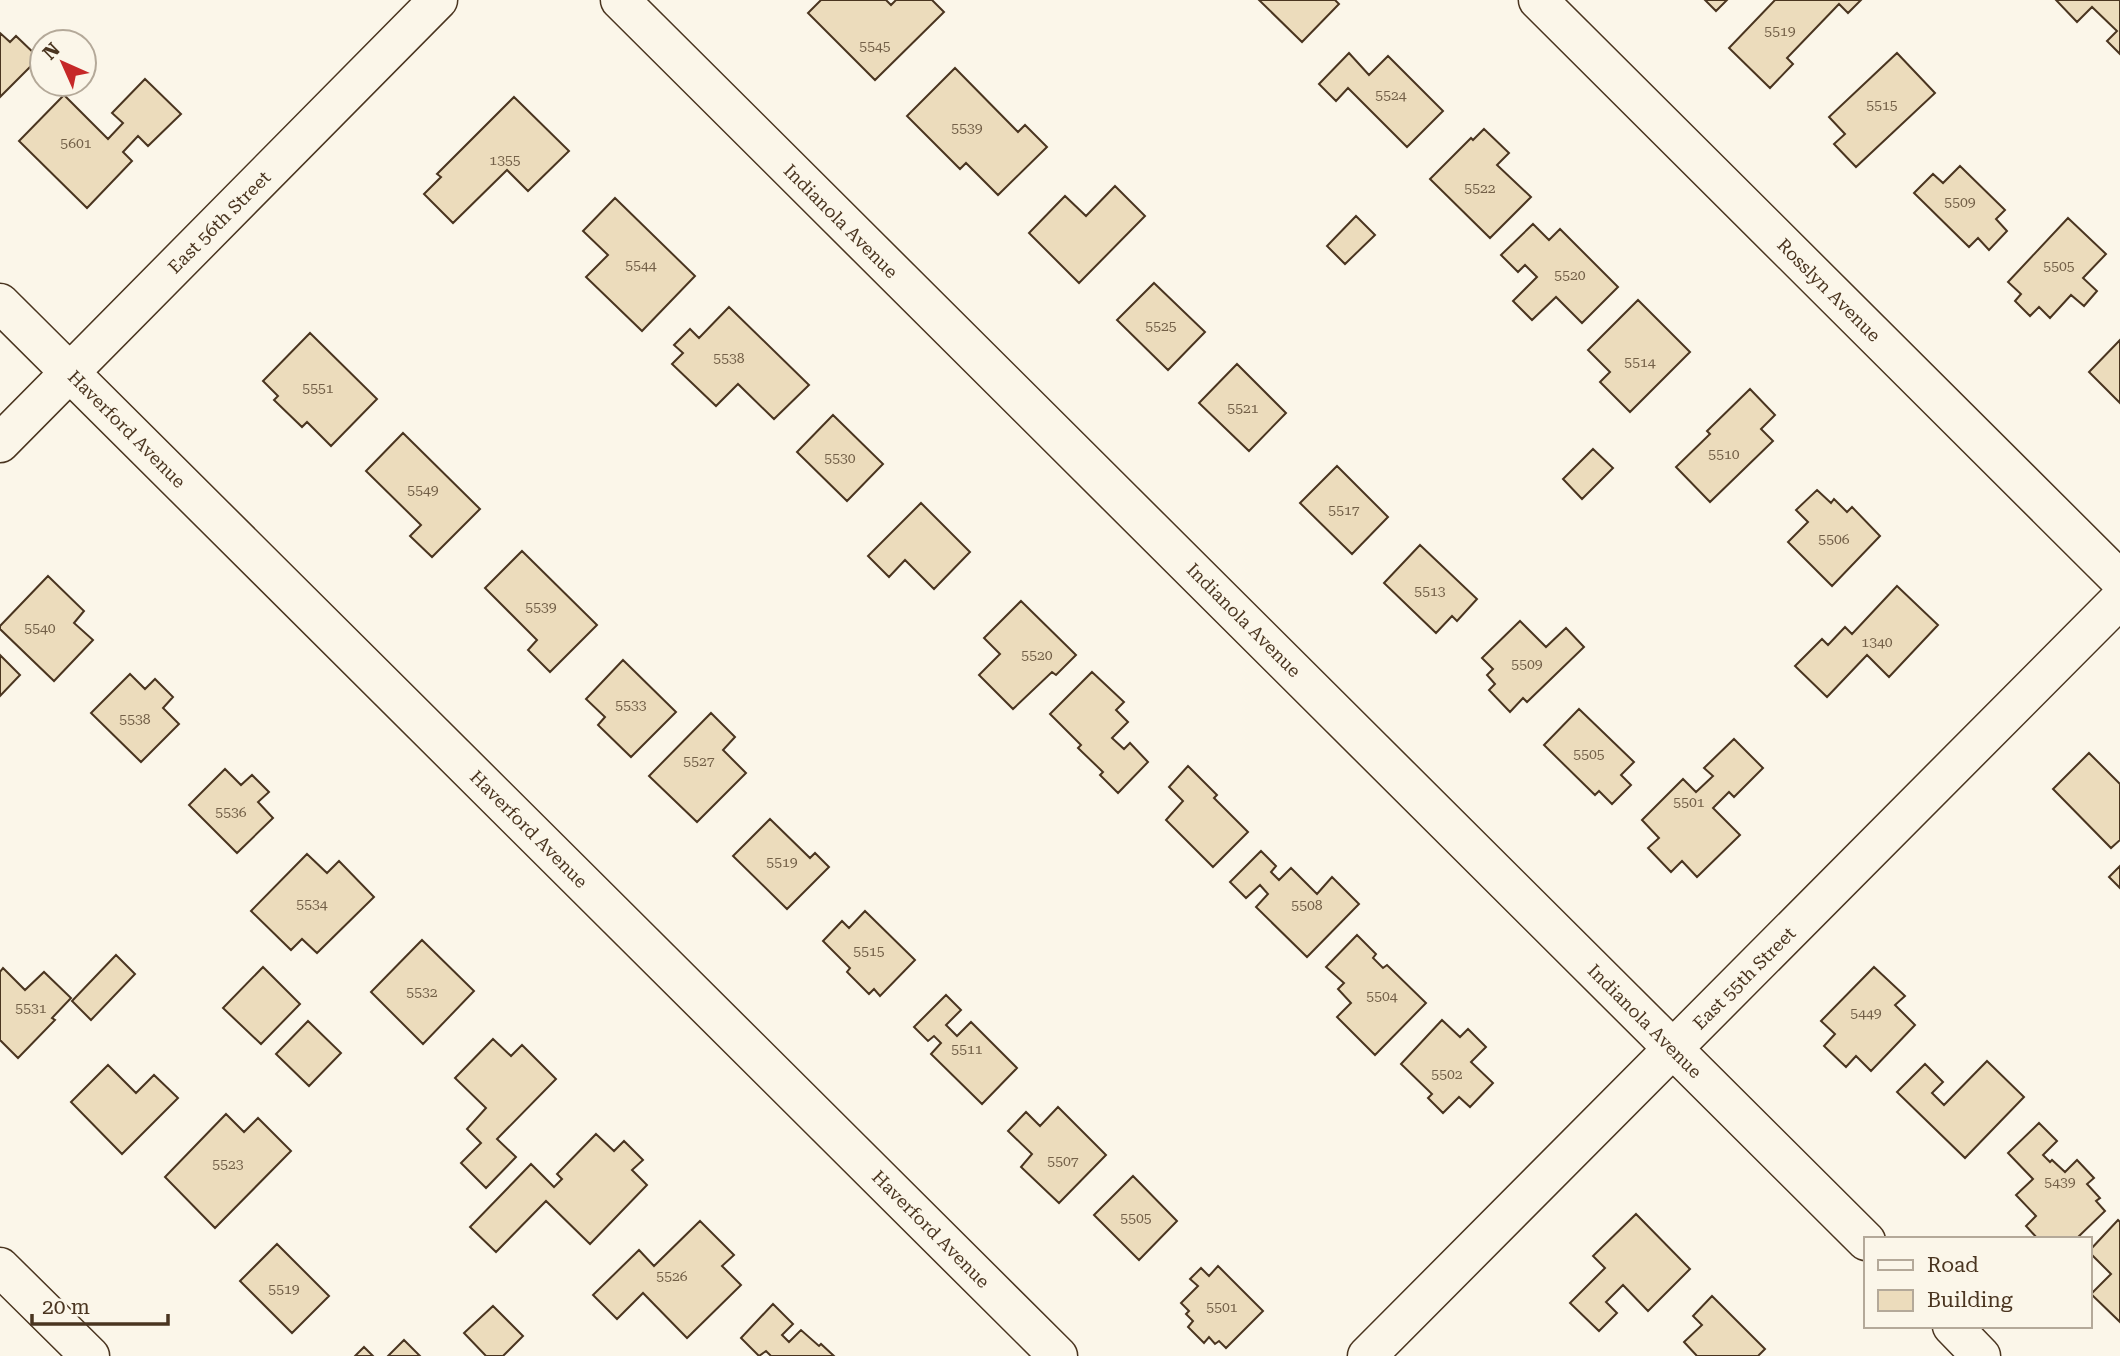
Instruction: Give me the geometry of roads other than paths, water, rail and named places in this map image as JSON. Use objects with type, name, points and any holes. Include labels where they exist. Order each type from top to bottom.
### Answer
[{"type":"street","name":"East 56th Street","points":[[0,443],[438,0]]},
{"type":"street","name":"Indianola Avenue","points":[[620,0],[1864,1239]]},
{"type":"street","name":"Rosslyn Avenue","points":[[1538,0],[2120,579]]},
{"type":"street","name":"Haverford Avenue","points":[[0,303],[1058,1356]]},
{"type":"street","name":"East 55th Street","points":[[1367,1356],[2120,599]]},
{"type":"street","points":[[0,1267],[90,1356]]},
{"type":"street","points":[[1954,1328],[1981,1356]]}]
